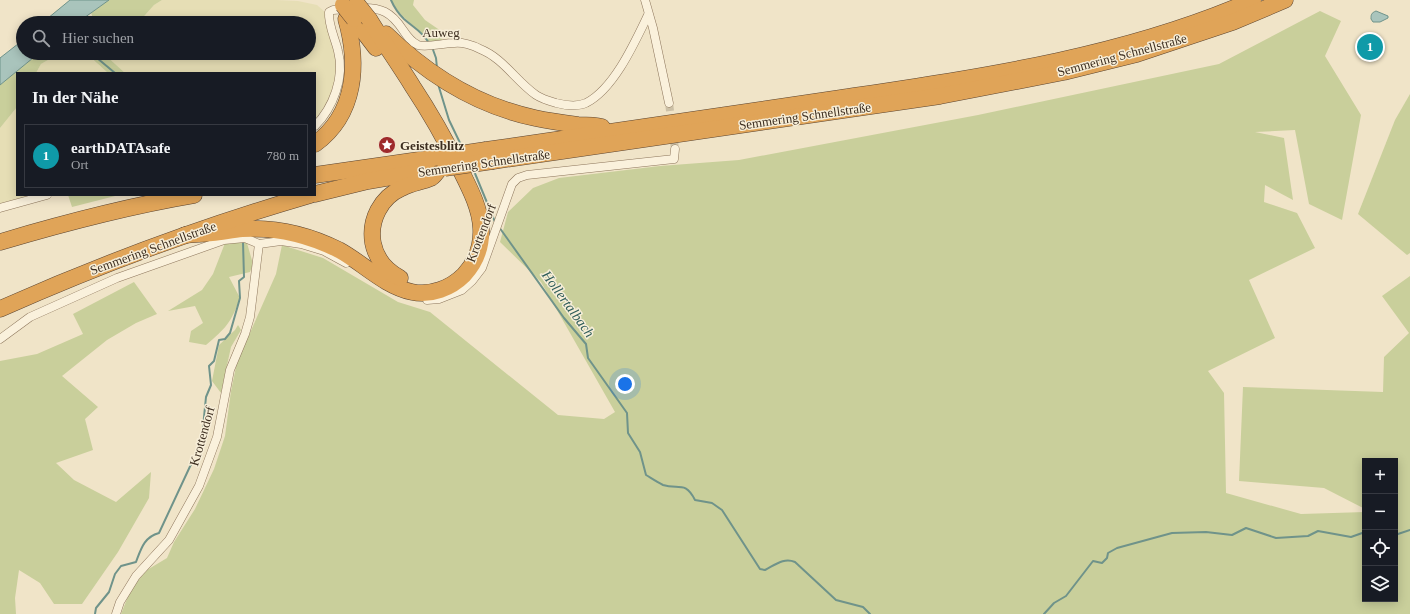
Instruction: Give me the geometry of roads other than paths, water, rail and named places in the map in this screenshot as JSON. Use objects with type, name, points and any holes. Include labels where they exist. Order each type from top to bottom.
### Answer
[{"type":"highway","name":"Semmering Schnellstraße","points":[[490,156],[619,130],[912,87],[1058,61],[1132,43],[1226,12],[1253,0]]},
{"type":"highway","name":"Semmering Schnellstraße","points":[[316,175],[444,162],[940,96],[1064,72],[1137,54],[1234,22],[1285,0]]},
{"type":"highway","points":[[351,10],[413,60],[452,86],[483,102],[517,113],[556,122],[598,126],[619,130]]},
{"type":"highway","points":[[316,143],[335,124],[343,113],[348,101],[354,62],[351,10]]},
{"type":"highway","points":[[351,10],[407,94],[444,162],[469,212],[472,230],[470,248],[462,263],[451,274],[436,282],[421,284],[406,281],[390,271],[378,258],[372,234],[375,217],[383,202],[395,191],[432,177],[444,162]]},
{"type":"highway","name":"Semmering Schnellstraße","points":[[316,194],[444,162]]},
{"type":"highway","points":[[185,235],[257,229],[298,235],[339,250],[382,278],[404,290],[420,293],[438,291],[454,283],[468,271],[477,256],[481,237],[478,211],[474,200],[444,162]]},
{"type":"highway","name":"Semmering Schnellstraße","points":[[0,310],[96,269],[185,235],[307,196]]},
{"type":"highway","points":[[0,242],[70,222],[175,197]]},
{"type":"street","points":[[644,0],[653,28],[669,103]]},
{"type":"street","name":"Auweg","points":[[316,125],[322,119],[329,107],[338,86],[340,70],[339,53],[329,18],[329,12],[333,10],[374,8],[386,12],[399,24],[409,38],[422,46],[456,42],[479,48],[493,55],[518,80],[537,96],[560,104],[573,105],[585,103],[600,92],[616,73],[631,52],[648,15]]},
{"type":"street","name":"Krottendorf","points":[[0,339],[30,317],[117,278],[224,240],[245,238],[260,244],[281,241],[301,244],[324,252],[348,264],[382,287],[408,299],[422,301],[438,299],[462,290],[482,268],[512,184],[518,178],[527,175],[674,159],[675,149]]},
{"type":"street","points":[[0,208],[44,196]]},
{"type":"street","name":"Krottendorf","points":[[116,614],[120,602],[136,576],[169,540],[199,486],[217,437],[230,370],[245,334],[250,317],[260,244]]},
{"type":"water","points":[[70,0],[109,0],[87,16],[51,16]]},
{"type":"water","points":[[1376,11],[1388,16],[1388,18],[1380,22],[1373,22],[1371,15]]},
{"type":"water","points":[[16,45],[16,60],[30,60],[0,85],[0,58]]},
{"type":"waterway","name":"Hollertalbach","points":[[391,0],[396,10],[402,17],[421,33],[429,43]]},
{"type":"waterway","name":"Hollertalbach","points":[[432,47],[436,58],[437,68]]},
{"type":"waterway","points":[[99,60],[114,72]]},
{"type":"waterway","name":"Hollertalbach","points":[[438,84],[449,120],[462,147]]},
{"type":"waterway","name":"Hollertalbach","points":[[474,171],[495,222]]},
{"type":"waterway","name":"Hollertalbach","points":[[499,227],[564,318],[586,344],[588,358],[627,413],[628,433],[640,452],[646,475],[663,485],[684,488],[688,490],[695,500],[712,503],[722,510],[760,569],[765,570],[787,560],[795,562],[836,600],[863,607],[870,614]]},
{"type":"waterway","points":[[197,453],[202,437],[206,397],[211,385],[209,366],[214,361],[219,340],[225,339],[230,333],[240,298],[239,281],[244,277],[243,242]]},
{"type":"waterway","points":[[95,614],[96,608],[109,592],[115,574],[121,566],[136,562],[146,541],[150,537],[159,533],[193,460]]},
{"type":"waterway","points":[[1044,614],[1054,603],[1066,596],[1093,561],[1102,563],[1107,558],[1108,553],[1117,548],[1172,533],[1206,532],[1232,535],[1246,528],[1276,538],[1308,536],[1318,531],[1351,537],[1362,533]]},
{"type":"waterway","points":[[1398,534],[1410,530]]},
{"type":"tunnel","points":[[669,103],[675,149]]},
{"type":"place","name":"earthDATAsafe","points":[[1370,47]]},
{"type":"place","name":"Geistesblitz","points":[[387,145]]}]
